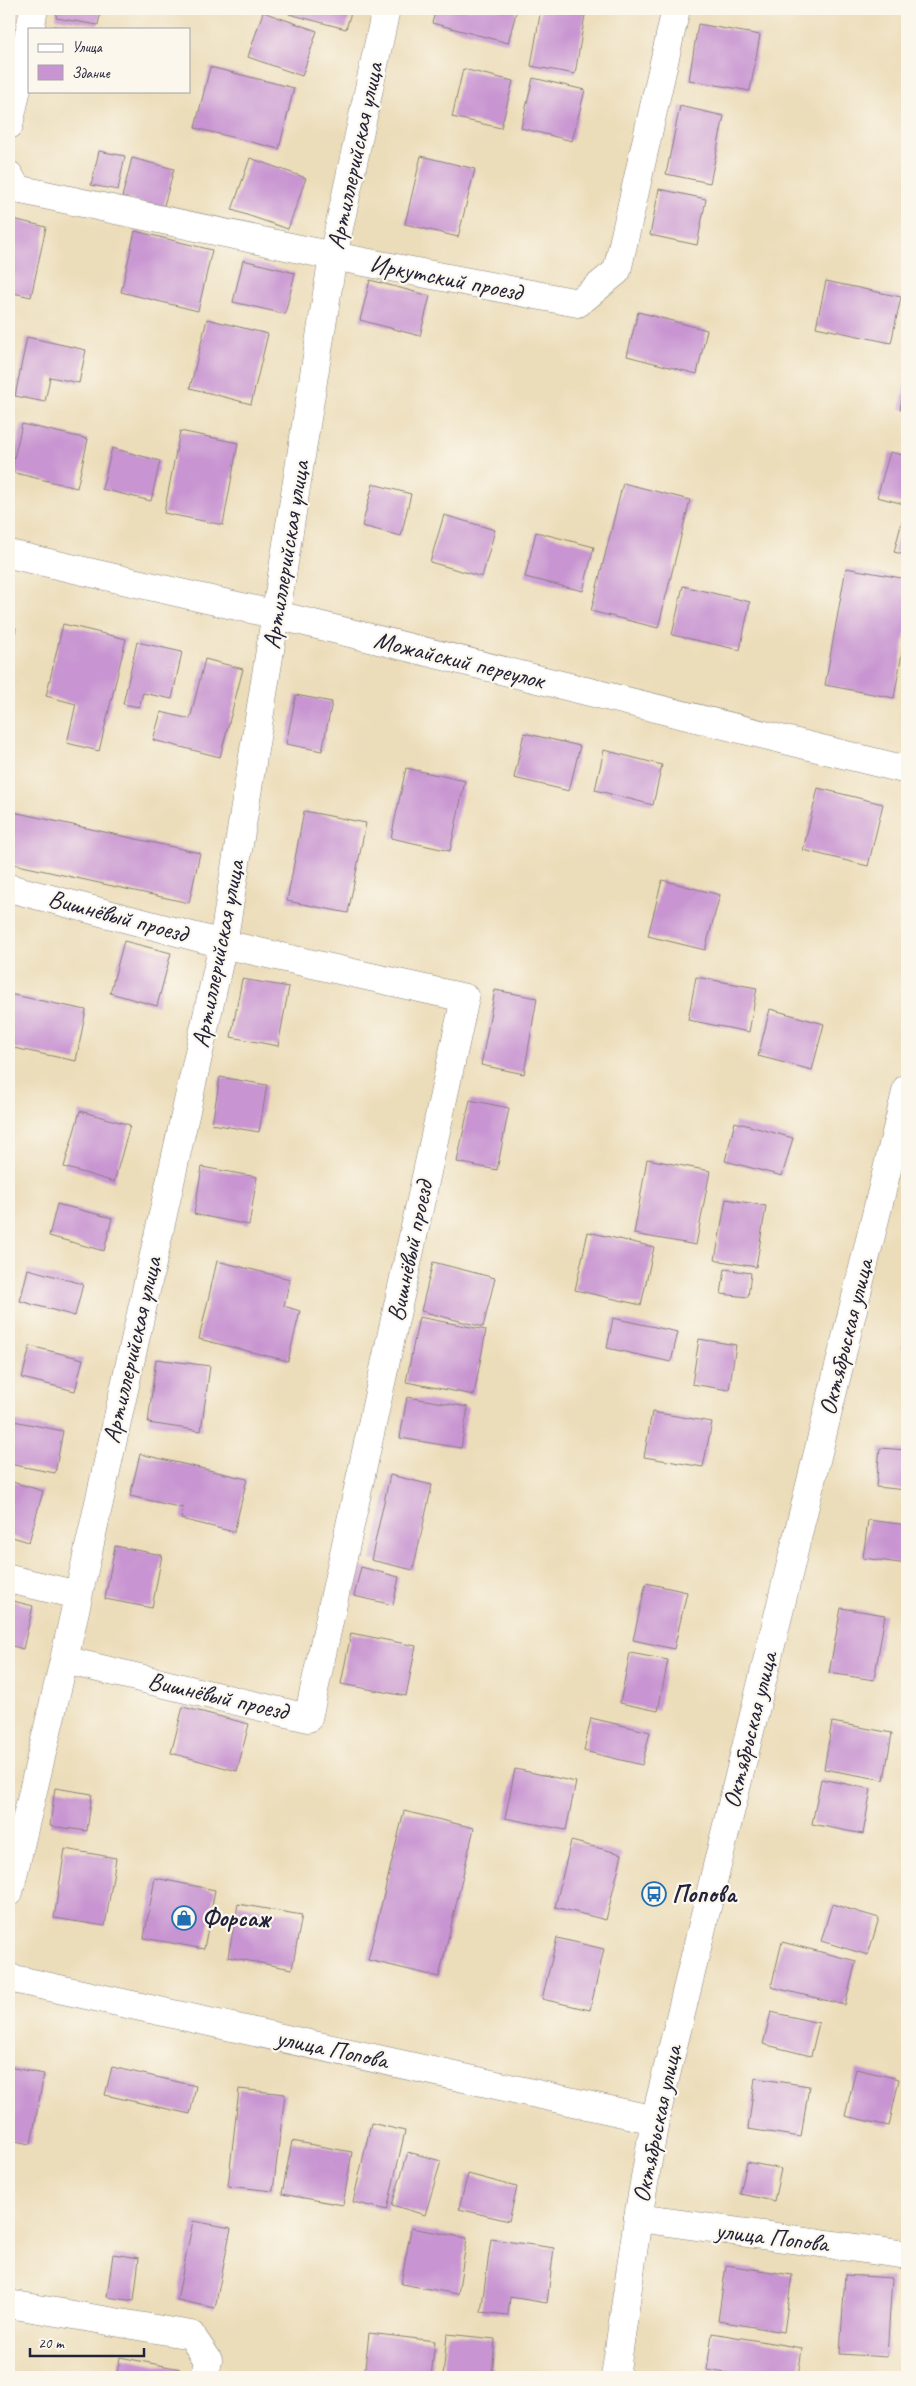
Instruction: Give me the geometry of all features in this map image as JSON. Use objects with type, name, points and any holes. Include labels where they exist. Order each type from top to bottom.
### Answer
[{"type":"street","points":[[30,28],[34,9]]},
{"type":"street","name":"Артиллерийская улица","points":[[9,1892],[64,1660],[223,944],[333,256],[386,9]]},
{"type":"street","name":"Иркутский проезд","points":[[9,175],[17,189],[333,256],[578,303],[617,271],[676,9]]},
{"type":"street","points":[[9,125],[28,38]]},
{"type":"street","name":"Можайский переулок","points":[[9,554],[277,615],[907,770]]},
{"type":"street","name":"Вишнёвый проезд","points":[[9,888],[223,944],[465,998],[308,1718],[64,1660]]},
{"type":"street","name":"Октябрьская улица","points":[[616,2377],[638,2218],[655,2120],[907,1088]]},
{"type":"street","points":[[9,1579],[78,1595]]},
{"type":"street","name":"улица Попова","points":[[9,1978],[655,2120]]},
{"type":"street","name":"улица Попова","points":[[638,2218],[907,2255]]},
{"type":"street","points":[[9,2304],[192,2336],[208,2360],[205,2377]]},
{"type":"building","points":[[57,9],[101,9],[98,25],[56,18]]},
{"type":"building","points":[[291,9],[352,9],[346,29],[289,14]]},
{"type":"building","points":[[436,9],[517,9],[508,43],[432,23]]},
{"type":"building","points":[[541,9],[586,9],[575,74],[531,66]]},
{"type":"building","points":[[263,12],[317,31],[302,76],[248,57]]},
{"type":"building","points":[[698,24],[760,35],[750,91],[689,80]]},
{"type":"building","points":[[210,67],[294,88],[279,149],[195,128]]},
{"type":"building","points":[[463,69],[513,81],[501,128],[452,117]]},
{"type":"building","points":[[533,78],[585,90],[572,141],[521,128]]},
{"type":"building","points":[[680,106],[724,116],[710,183],[666,174]]},
{"type":"building","points":[[99,151],[125,156],[118,190],[91,185]]},
{"type":"building","points":[[421,156],[475,169],[458,237],[405,224]]},
{"type":"building","points":[[132,158],[174,169],[163,209],[122,197]]},
{"type":"building","points":[[250,158],[306,178],[288,229],[232,210]]},
{"type":"building","points":[[659,189],[706,199],[697,245],[650,235]]},
{"type":"building","points":[[9,218],[46,227],[31,297],[9,292]]},
{"type":"building","points":[[135,231],[212,250],[198,311],[121,292]]},
{"type":"building","points":[[243,260],[295,273],[285,314],[233,302]]},
{"type":"building","points":[[370,280],[430,296],[420,336],[360,320]]},
{"type":"building","points":[[826,281],[901,297],[891,343],[816,327]]},
{"type":"building","points":[[638,312],[707,330],[697,374],[627,356]]},
{"type":"building","points":[[207,319],[268,334],[251,404],[190,388]]},
{"type":"building","points":[[27,337],[86,350],[79,383],[50,377],[45,402],[15,396]]},
{"type":"building","points":[[907,377],[907,410],[900,409]]},
{"type":"building","points":[[22,424],[88,439],[77,488],[11,472]]},
{"type":"building","points":[[180,431],[238,443],[223,525],[164,513]]},
{"type":"building","points":[[112,448],[160,461],[151,501],[102,489]]},
{"type":"building","points":[[890,452],[907,456],[907,492],[904,504],[877,497]]},
{"type":"building","points":[[623,483],[690,500],[658,628],[591,611]]},
{"type":"building","points":[[373,484],[411,494],[401,536],[362,526]]},
{"type":"building","points":[[907,502],[907,555],[894,552]]},
{"type":"building","points":[[444,515],[495,530],[482,577],[430,562]]},
{"type":"building","points":[[536,532],[594,547],[583,591],[525,577]]},
{"type":"building","points":[[846,568],[907,579],[907,625],[894,698],[825,685]]},
{"type":"building","points":[[683,586],[750,602],[740,650],[672,635]]},
{"type":"building","points":[[63,624],[126,639],[99,751],[67,743],[76,704],[46,696]]},
{"type":"building","points":[[9,627],[16,628],[9,656]]},
{"type":"building","points":[[137,642],[182,652],[172,699],[143,693],[139,707],[123,704]]},
{"type":"building","points":[[205,659],[243,669],[220,757],[153,740],[161,712],[190,719]]},
{"type":"building","points":[[296,695],[332,702],[322,751],[286,744]]},
{"type":"building","points":[[524,733],[580,746],[569,791],[514,778]]},
{"type":"building","points":[[604,750],[662,765],[653,805],[595,790]]},
{"type":"building","points":[[406,768],[465,781],[450,851],[391,838]]},
{"type":"building","points":[[818,788],[883,804],[868,866],[803,850]]},
{"type":"building","points":[[9,811],[200,853],[189,903],[9,863]]},
{"type":"building","points":[[304,811],[366,823],[348,913],[287,901]]},
{"type":"building","points":[[662,880],[720,895],[705,950],[648,936]]},
{"type":"building","points":[[124,941],[171,953],[157,1006],[110,993]]},
{"type":"building","points":[[696,977],[757,988],[749,1032],[688,1020]]},
{"type":"building","points":[[242,979],[289,987],[278,1046],[231,1037]]},
{"type":"building","points":[[495,990],[537,998],[524,1074],[481,1065]]},
{"type":"building","points":[[9,994],[86,1010],[76,1061],[9,1047]]},
{"type":"building","points":[[770,1009],[824,1024],[812,1070],[758,1056]]},
{"type":"building","points":[[220,1077],[267,1085],[259,1132],[212,1124]]},
{"type":"building","points":[[470,1100],[509,1108],[497,1170],[457,1162]]},
{"type":"building","points":[[80,1111],[130,1125],[114,1182],[64,1167]]},
{"type":"building","points":[[735,1122],[793,1138],[782,1176],[725,1161]]},
{"type":"building","points":[[647,1159],[710,1171],[696,1245],[634,1234]]},
{"type":"building","points":[[202,1167],[257,1177],[249,1225],[194,1214]]},
{"type":"building","points":[[726,1199],[766,1206],[756,1267],[715,1260]]},
{"type":"building","points":[[57,1204],[112,1218],[104,1251],[49,1236]]},
{"type":"building","points":[[588,1232],[654,1247],[641,1305],[575,1290]]},
{"type":"building","points":[[217,1261],[290,1279],[284,1306],[300,1311],[288,1361],[199,1339]]},
{"type":"building","points":[[433,1262],[495,1278],[483,1327],[421,1311]]},
{"type":"building","points":[[28,1269],[83,1284],[75,1316],[20,1301]]},
{"type":"building","points":[[725,1269],[751,1273],[748,1297],[721,1294]]},
{"type":"building","points":[[419,1317],[486,1330],[474,1395],[406,1382]]},
{"type":"building","points":[[613,1318],[678,1332],[671,1362],[607,1348]]},
{"type":"building","points":[[907,1324],[907,1349],[902,1348]]},
{"type":"building","points":[[699,1339],[736,1345],[729,1390],[692,1384]]},
{"type":"building","points":[[30,1346],[83,1359],[75,1391],[22,1378]]},
{"type":"building","points":[[156,1359],[210,1366],[201,1431],[148,1423]]},
{"type":"building","points":[[407,1397],[468,1407],[461,1448],[400,1438]]},
{"type":"building","points":[[652,1412],[712,1422],[703,1467],[644,1457]]},
{"type":"building","points":[[9,1420],[63,1431],[55,1473],[9,1464]]},
{"type":"building","points":[[880,1448],[907,1450],[907,1490],[876,1487]]},
{"type":"building","points":[[140,1454],[247,1479],[234,1532],[181,1519],[183,1508],[130,1496]]},
{"type":"building","points":[[390,1475],[432,1485],[413,1570],[371,1560]]},
{"type":"building","points":[[9,1481],[43,1491],[29,1542],[9,1536]]},
{"type":"building","points":[[868,1520],[907,1525],[907,1564],[863,1558]]},
{"type":"building","points":[[115,1546],[162,1555],[152,1608],[105,1599]]},
{"type":"building","points":[[361,1567],[399,1577],[393,1605],[354,1596]]},
{"type":"building","points":[[646,1583],[687,1592],[674,1649],[633,1640]]},
{"type":"building","points":[[9,1600],[33,1606],[23,1649],[9,1645]]},
{"type":"building","points":[[841,1608],[885,1615],[874,1680],[829,1673]]},
{"type":"building","points":[[351,1633],[416,1646],[406,1696],[341,1684]]},
{"type":"building","points":[[630,1653],[668,1660],[658,1711],[620,1703]]},
{"type":"building","points":[[183,1707],[249,1724],[237,1771],[171,1753]]},
{"type":"building","points":[[591,1718],[650,1732],[642,1765],[584,1751]]},
{"type":"building","points":[[832,1722],[892,1733],[884,1780],[824,1769]]},
{"type":"building","points":[[515,1769],[576,1782],[566,1830],[505,1818]]},
{"type":"building","points":[[821,1779],[871,1789],[863,1834],[812,1824]]},
{"type":"building","points":[[55,1788],[92,1794],[87,1831],[50,1826]]},
{"type":"building","points":[[404,1811],[474,1828],[439,1977],[368,1960]]},
{"type":"building","points":[[571,1841],[622,1854],[606,1920],[555,1907]]},
{"type":"building","points":[[65,1849],[116,1858],[105,1926],[54,1918]]},
{"type":"building","points":[[155,1878],[215,1890],[204,1949],[144,1938]]},
{"type":"building","points":[[238,1904],[302,1915],[292,1969],[228,1957]]},
{"type":"building","points":[[832,1904],[879,1918],[868,1955],[821,1941]]},
{"type":"building","points":[[557,1938],[604,1949],[590,2010],[542,1999]]},
{"type":"building","points":[[782,1942],[856,1961],[845,2005],[771,1987]]},
{"type":"building","points":[[771,2012],[819,2023],[811,2056],[763,2044]]},
{"type":"building","points":[[9,2067],[44,2074],[31,2144],[9,2140]]},
{"type":"building","points":[[112,2067],[196,2086],[190,2114],[105,2095]]},
{"type":"building","points":[[856,2069],[899,2079],[889,2126],[845,2116]]},
{"type":"building","points":[[755,2078],[809,2086],[801,2137],[748,2129]]},
{"type":"building","points":[[239,2089],[285,2094],[273,2191],[228,2186]]},
{"type":"building","points":[[371,2123],[405,2131],[387,2210],[353,2202]]},
{"type":"building","points":[[292,2141],[352,2152],[343,2205],[282,2194]]},
{"type":"building","points":[[408,2152],[441,2161],[425,2215],[392,2205]]},
{"type":"building","points":[[747,2162],[781,2169],[774,2201],[740,2194]]},
{"type":"building","points":[[468,2174],[517,2187],[509,2221],[459,2209]]},
{"type":"building","points":[[193,2221],[231,2228],[215,2308],[177,2300]]},
{"type":"building","points":[[411,2228],[467,2238],[458,2294],[401,2284]]},
{"type":"building","points":[[491,2239],[554,2248],[547,2303],[510,2297],[508,2315],[481,2312]]},
{"type":"building","points":[[113,2254],[139,2258],[134,2301],[107,2297]]},
{"type":"building","points":[[726,2265],[792,2275],[784,2332],[718,2321]]},
{"type":"building","points":[[845,2275],[892,2278],[887,2357],[840,2354]]},
{"type":"building","points":[[369,2333],[435,2341],[431,2377],[364,2376]]},
{"type":"building","points":[[712,2333],[802,2348],[798,2377],[752,2377],[707,2370]]},
{"type":"building","points":[[447,2334],[495,2339],[492,2377],[443,2377]]},
{"type":"building","points":[[120,2357],[180,2369],[178,2377],[116,2377]]},
{"type":"place","name":"Попова","points":[[654,1894]]},
{"type":"place","name":"Форсаж","points":[[184,1918]]}]
